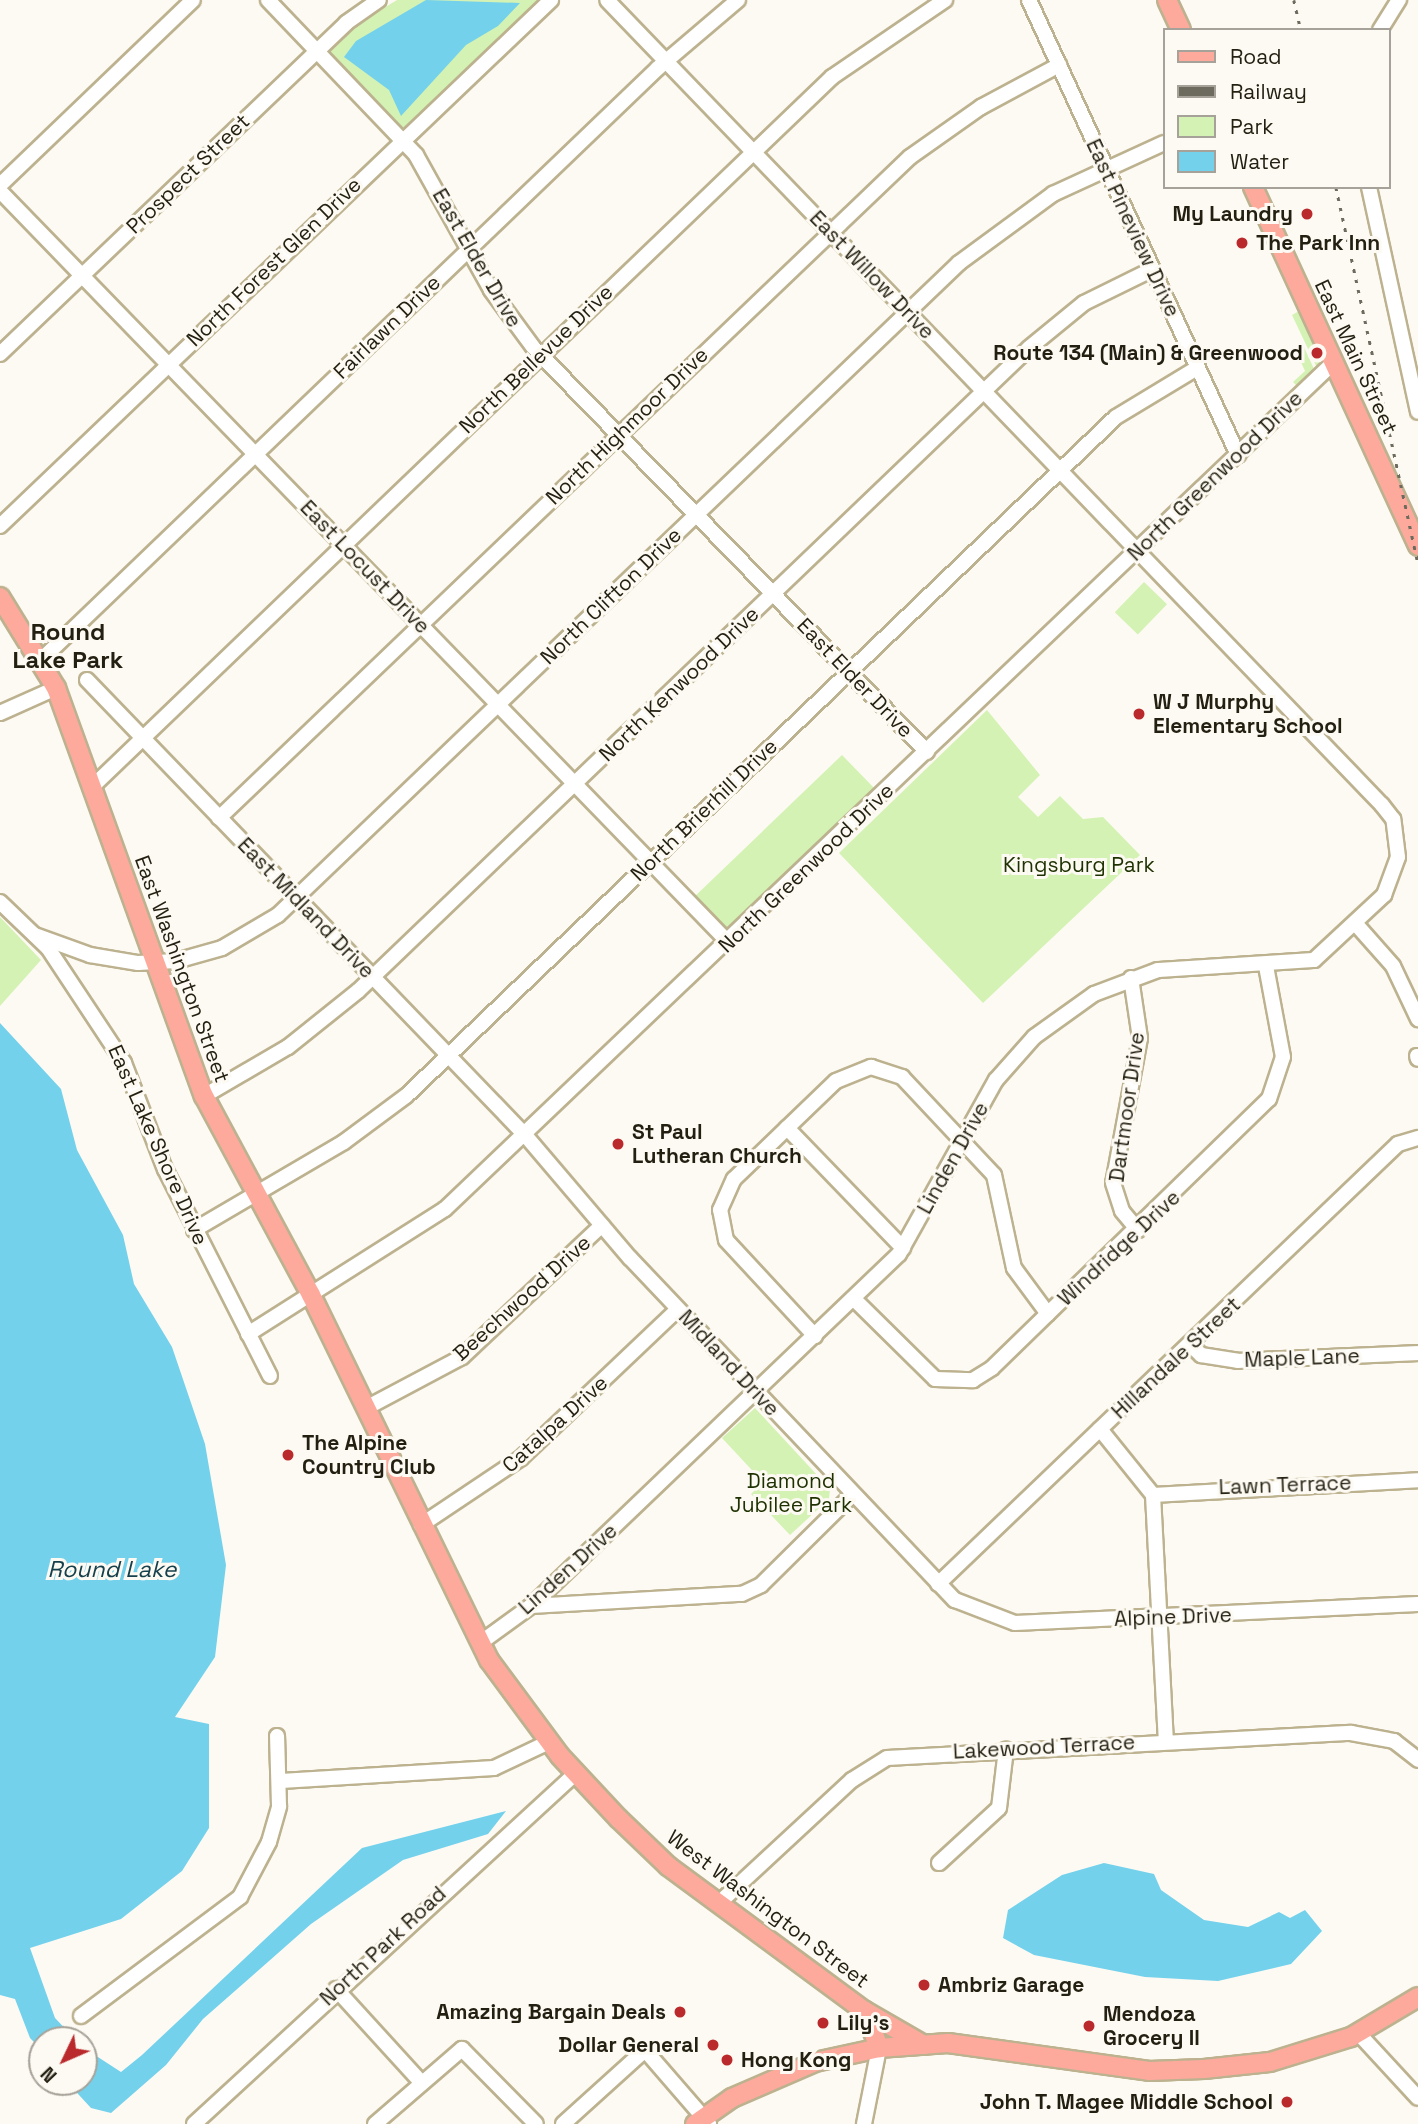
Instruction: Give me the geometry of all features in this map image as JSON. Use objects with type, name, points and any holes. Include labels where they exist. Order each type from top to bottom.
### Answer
[{"type":"main road","points":[[1167,0],[1180,28]]},
{"type":"main road","name":"East Main Street","points":[[1253,189],[1418,546]]},
{"type":"main road","name":"East Washington Street","points":[[0,597],[42,660],[56,688],[204,1096],[254,1196],[311,1295],[338,1350]]},
{"type":"main road","name":"West Washington Street","points":[[338,1350],[480,1643],[549,1742],[668,1866],[865,2011],[879,2048]]},
{"type":"main road","points":[[702,2122],[732,2098],[815,2062],[879,2048],[924,2045],[1008,2050],[1149,2071],[1270,2062],[1358,2033],[1418,1997]]},
{"type":"main road","points":[[865,2011],[924,2045]]},
{"type":"street","points":[[0,185],[193,0]]},
{"type":"street","name":"East Elder Drive","points":[[268,0],[403,140],[469,247],[509,319],[617,435],[927,752]]},
{"type":"street","name":"Prospect Street","points":[[0,354],[317,51],[379,0]]},
{"type":"street","name":"North Forest Glen Drive","points":[[0,526],[551,0]]},
{"type":"street","name":"East Willow Drive","points":[[607,0],[1353,774]]},
{"type":"street","name":"Fairlawn Drive","points":[[42,660],[469,247],[666,61],[738,0]]},
{"type":"street","name":"North Bellevue Drive","points":[[93,786],[753,152],[864,50],[945,0]]},
{"type":"street","name":"East Pineview Drive","points":[[1029,0],[1238,454]]},
{"type":"street","points":[[1381,28],[1399,0]]},
{"type":"street","name":"North Highmoor Drive","points":[[219,818],[831,232],[949,128],[1059,65]]},
{"type":"street","name":"North Clifton Drive","points":[[35,934],[90,955],[155,962],[249,936],[296,898],[908,312],[1017,219],[1106,170],[1162,144]]},
{"type":"street","points":[[1369,189],[1413,369],[1418,412]]},
{"type":"street","name":"East Locust Drive","points":[[0,191],[729,943]]},
{"type":"street","name":"North Kenwood Drive","points":[[204,1096],[288,1047],[373,977],[773,593],[1084,303],[1151,270]]},
{"type":"street","name":"North Greenwood Drive","points":[[248,1334],[445,1209],[729,943],[1333,363]]},
{"type":"street","name":"North Brierhill Drive","points":[[194,1230],[254,1196],[382,1115],[1116,417],[1197,368]]},
{"type":"street","name":"East Midland Drive","points":[[87,680],[526,1136]]},
{"type":"street","points":[[0,713],[56,688]]},
{"type":"street","name":"Linden Drive","points":[[480,1643],[531,1606],[854,1299],[903,1248],[996,1080],[1034,1037],[1064,1012],[1131,978],[1198,963],[1266,966],[1314,960],[1355,923],[1394,878],[1398,838],[1393,819],[1353,774]]},
{"type":"street","name":"East Lake Shore Drive","points":[[0,902],[35,934],[124,1063],[194,1230],[270,1376]]},
{"type":"street","points":[[1355,923],[1403,982],[1418,1018]]},
{"type":"street","name":"Windridge Drive","points":[[854,1299],[922,1370],[951,1383],[973,1380],[992,1368],[1138,1230],[1269,1099],[1283,1057],[1266,966]]},
{"type":"street","name":"Dartmoor Drive","points":[[1131,978],[1140,1038],[1113,1183],[1138,1230]]},
{"type":"street","points":[[1403,982],[1418,989]]},
{"type":"street","points":[[815,1336],[736,1253],[721,1225],[725,1192],[835,1081],[871,1067],[902,1077],[994,1175],[1014,1268],[1048,1314]]},
{"type":"street","points":[[787,1128],[903,1248]]},
{"type":"street","name":"Midland Drive","points":[[526,1136],[678,1310],[938,1584]]},
{"type":"street","name":"Hillandale Street","points":[[938,1584],[1398,1144],[1418,1139]]},
{"type":"street","name":"Beechwood Drive","points":[[366,1408],[462,1357],[601,1225]]},
{"type":"street","name":"Catalpa Drive","points":[[421,1525],[521,1458],[678,1310]]},
{"type":"street","name":"Maple Lane","points":[[1191,1344],[1201,1355],[1238,1361],[1418,1353]]},
{"type":"street","points":[[1100,1429],[1153,1495],[1166,1742]]},
{"type":"street","name":"Lawn Terrace","points":[[1153,1495],[1418,1480]]},
{"type":"street","points":[[531,1606],[742,1594],[761,1585],[852,1495]]},
{"type":"street","name":"Alpine Drive","points":[[938,1584],[975,1612],[1015,1623],[1418,1604]]},
{"type":"street","name":"Lakewood Terrace","points":[[718,1904],[869,1766],[912,1753],[1352,1732],[1394,1741],[1418,1760]]},
{"type":"street","points":[[81,2016],[240,1897],[269,1842],[281,1782],[277,1736]]},
{"type":"street","points":[[281,1782],[494,1768],[549,1742]]},
{"type":"street","points":[[939,1863],[999,1808],[1006,1749]]},
{"type":"street","name":"North Park Road","points":[[194,2124],[336,1989],[576,1773]]},
{"type":"street","points":[[336,1989],[420,2081]]},
{"type":"street","points":[[1358,2033],[1418,2098]]},
{"type":"street","points":[[864,2124],[879,2048]]},
{"type":"street","points":[[375,2124],[420,2081],[462,2049],[536,2124]]},
{"type":"street","points":[[563,2124],[645,2050],[702,2122]]},
{"type":"green space","points":[[397,0],[543,0],[401,130],[328,54],[354,26]]},
{"type":"green space","points":[[1299,311],[1321,358],[1318,370],[1292,315]]},
{"type":"green space","points":[[1303,345],[1315,371],[1298,387],[1293,382],[1305,371],[1295,349]]},
{"type":"green space","points":[[1144,582],[1167,604],[1138,634],[1115,612]]},
{"type":"green space","name":"Kingsburg Park","points":[[987,710],[1040,775],[1018,797],[1038,817],[1060,796],[1083,819],[1103,817],[1140,855],[983,1003],[839,853]]},
{"type":"green space","points":[[842,755],[878,792],[735,930],[719,929],[691,900]]},
{"type":"green space","points":[[0,917],[41,960],[0,1006]]},
{"type":"green space","name":"Diamond Jubilee Park","points":[[755,1408],[830,1489],[829,1499],[790,1535],[751,1494],[763,1482],[722,1438]]},
{"type":"water","points":[[426,0],[520,3],[498,26],[466,45],[401,116],[389,90],[344,57],[356,41]]},
{"type":"water","name":"Round Lake","points":[[0,1023],[61,1089],[77,1150],[123,1235],[134,1284],[172,1347],[205,1444],[226,1565],[215,1657],[175,1717],[209,1724],[209,1828],[182,1871],[121,1919],[30,1948],[55,2018],[63,2026],[28,2026],[28,2033],[15,1999],[0,1995]]},
{"type":"water","points":[[506,1811],[488,1834],[403,1860],[311,1924],[203,2019],[166,2065],[111,2113],[91,2108],[80,2096],[98,2096],[98,2057],[121,2072],[362,1848]]},
{"type":"water","points":[[1104,1863],[1154,1874],[1161,1890],[1204,1920],[1248,1927],[1279,1912],[1290,1918],[1305,1910],[1322,1931],[1291,1964],[1218,1981],[1145,1977],[1034,1955],[1003,1938],[1008,1910],[1062,1875]]},
{"type":"railway","points":[[1294,0],[1301,28]]},
{"type":"railway","points":[[1336,189],[1418,564]]},
{"type":"place","name":"My Laundry","points":[[1307,214]]},
{"type":"place","name":"The Park Inn","points":[[1242,243]]},
{"type":"place","name":"Route 134 (Main) & Greenwood","points":[[1317,353]]},
{"type":"place","name":"W J Murphy Elementary School","points":[[1139,714]]},
{"type":"place","name":"St Paul Lutheran Church","points":[[618,1144]]},
{"type":"place","name":"The Alpine Country Club","points":[[288,1455]]},
{"type":"place","name":"Ambriz Garage","points":[[924,1985]]},
{"type":"place","name":"Amazing Bargain Deals","points":[[680,2012]]},
{"type":"place","name":"Lily's","points":[[823,2023]]},
{"type":"place","name":"Mendoza Grocery II","points":[[1089,2026]]},
{"type":"place","name":"Dollar General","points":[[713,2045]]},
{"type":"place","name":"Hong Kong","points":[[727,2060]]},
{"type":"place","name":"John T. Magee Middle School","points":[[1287,2102]]},
{"type":"district","name":"Round Lake Park","points":[[68,646]]}]
